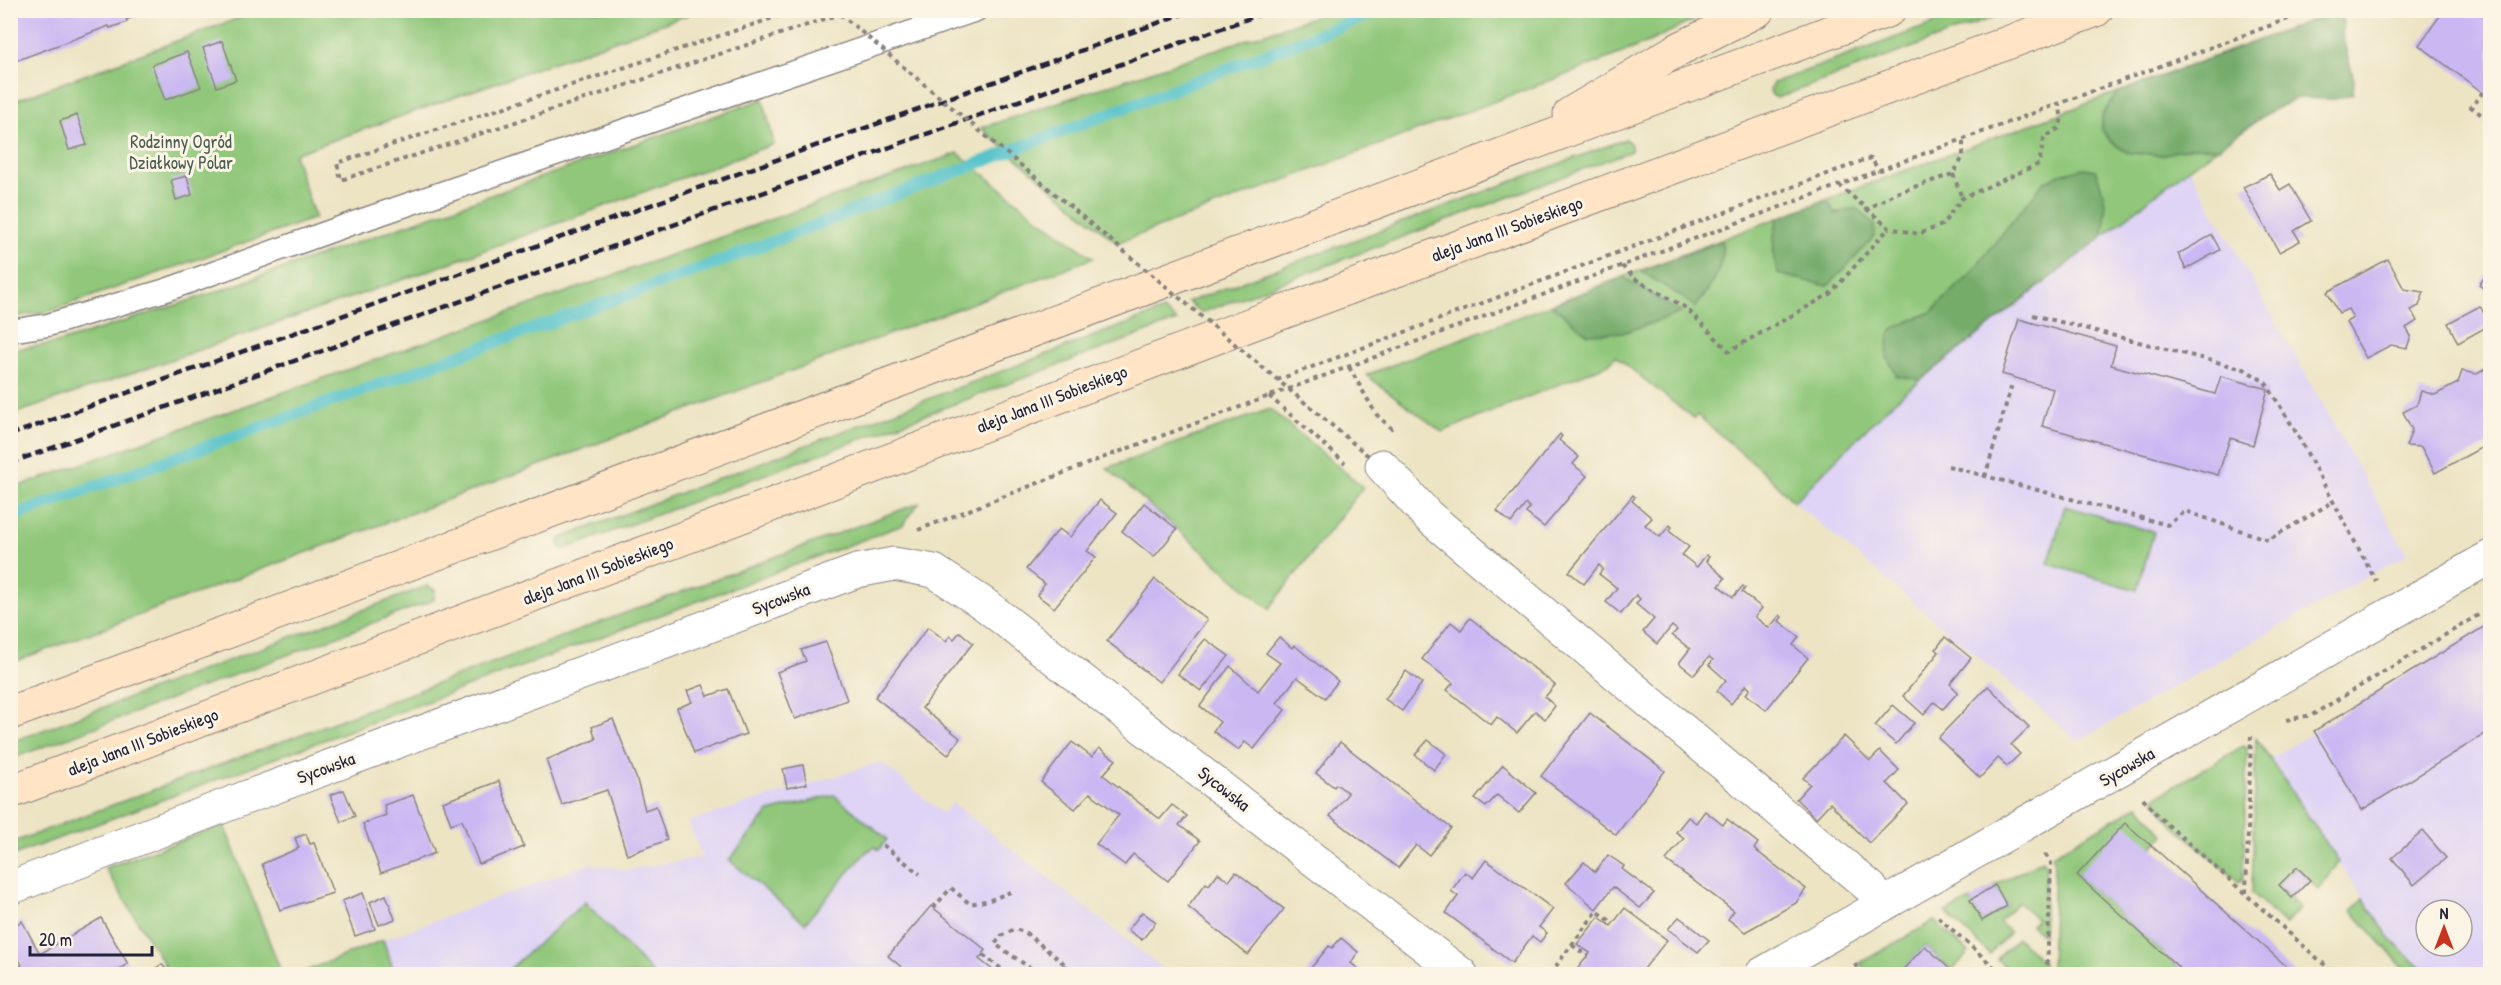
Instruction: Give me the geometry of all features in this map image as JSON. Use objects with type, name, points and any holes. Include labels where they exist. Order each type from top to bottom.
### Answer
[{"type":"main road","points":[[1500,156],[1677,50],[1758,10]]},
{"type":"main road","points":[[10,713],[1889,10]]},
{"type":"main road","name":"aleja Jana III Sobieskiego","points":[[10,792],[1252,324],[2096,10]]},
{"type":"street","points":[[1376,462],[1428,516],[1871,888],[1881,906]]},
{"type":"street","name":"Sycowska","points":[[1762,975],[2490,557]]},
{"type":"street","name":"Sycowska","points":[[10,888],[250,796],[857,571],[894,564],[933,571],[984,604],[1461,975]]},
{"type":"lane","points":[[10,330],[48,326],[166,290],[353,223],[976,10]]},
{"type":"path","points":[[797,10],[337,164],[341,180],[838,12],[1376,462],[1359,475],[1269,396]]},
{"type":"path","points":[[915,531],[1269,396],[2312,10]]},
{"type":"path","points":[[2483,92],[2471,107],[2490,121]]},
{"type":"path","points":[[1839,185],[1865,210],[1889,228],[1919,234],[1942,225],[1962,198],[2038,164],[2044,138],[2059,128],[2062,118],[2059,105]]},
{"type":"path","points":[[1865,210],[1896,193],[1953,174],[1964,157],[1963,140]]},
{"type":"path","points":[[1277,380],[1870,158],[1879,171]]},
{"type":"path","points":[[1953,174],[1962,198]]},
{"type":"path","points":[[1622,266],[1636,280],[1686,308],[1729,351],[1830,294],[1889,228]]},
{"type":"path","points":[[2033,315],[2244,369],[2265,382],[2293,427],[2372,574]]},
{"type":"path","points":[[1349,367],[1376,414]]},
{"type":"path","points":[[1985,477],[2012,384]]},
{"type":"path","points":[[1948,466],[2168,525],[2185,511],[2268,540],[2333,502]]},
{"type":"path","points":[[2246,894],[2251,733]]},
{"type":"path","points":[[2145,800],[2158,816],[2335,975]]},
{"type":"path","points":[[883,845],[920,874]]},
{"type":"path","points":[[2047,975],[2051,863]]},
{"type":"path","points":[[933,908],[951,888],[970,904],[990,900],[1013,891]]},
{"type":"path","points":[[1550,975],[1597,911],[1614,923]]},
{"type":"path","points":[[1939,918],[2002,975]]},
{"type":"path","points":[[1039,975],[995,944],[1001,936],[1014,929],[1026,933],[1077,975]]},
{"type":"path","points":[[1572,945],[1587,957]]},
{"type":"path","points":[[983,955],[1008,975]]},
{"type":"path","points":[[1059,975],[1066,965]]},
{"type":"path","points":[[1855,965],[1860,975]]},
{"type":"shaded area","points":[[2189,168],[2407,554],[2078,741],[1794,502],[1892,403]]},
{"type":"shaded area","points":[[2490,623],[2490,974],[2427,974],[2391,940],[2270,759]]},
{"type":"shaded area","points":[[881,762],[942,813],[953,803],[1170,974],[395,974],[383,940],[589,864],[627,870],[702,857],[688,822]]},
{"type":"green space","points":[[1334,10],[1713,11],[1644,44],[1589,66],[1117,243],[981,128]]},
{"type":"green space","points":[[1970,10],[2010,11],[1777,98],[1772,95],[1770,90],[1773,83]]},
{"type":"green space","name":"Rodzinny Ogród Działkowy Polar","points":[[258,11],[689,11],[690,14],[294,154],[315,218],[47,312],[11,317],[11,102]]},
{"type":"green space","points":[[2337,11],[2343,20],[2342,35],[2354,80],[2353,94],[2334,99],[2296,98],[2265,115],[2218,148],[2192,147],[2162,155],[2128,153],[2111,142],[2102,130],[2102,115],[2117,93]]},
{"type":"green space","points":[[2338,11],[2265,115],[2189,168],[1892,403],[1794,502],[1765,473],[1697,415],[1694,419],[1615,356],[1609,364],[1442,432],[1366,375],[1820,202]]},
{"type":"green space","points":[[763,99],[774,144],[422,273],[11,415],[11,350],[57,343],[216,292]]},
{"type":"green space","points":[[1626,139],[1631,145],[1631,151],[1201,313],[1188,302]]},
{"type":"green space","points":[[958,153],[1035,216],[1093,258],[11,663],[11,489]]},
{"type":"green space","points":[[2084,168],[2095,170],[2101,187],[2105,211],[2102,237],[1921,380],[1897,376],[1887,357],[1889,335],[1894,328],[1931,312],[1968,276],[2044,182],[2060,174]]},
{"type":"green space","points":[[1820,202],[1829,203],[1835,214],[1856,208],[1874,223],[1875,236],[1828,286],[1778,274],[1774,253],[1778,218]]},
{"type":"green space","points":[[1722,241],[1721,260],[1716,277],[1695,307],[1640,271]]},
{"type":"green space","points":[[1623,277],[1681,313],[1625,332],[1588,334],[1551,305]]},
{"type":"green space","points":[[1163,310],[1177,321],[565,549],[561,548],[559,542],[561,538]]},
{"type":"green space","points":[[1270,409],[1363,487],[1269,609],[1107,468]]},
{"type":"green space","points":[[919,503],[903,525],[11,856],[11,843]]},
{"type":"green space","points":[[2065,506],[2154,532],[2137,590],[2048,564]]},
{"type":"green space","points":[[427,586],[435,590],[434,599],[431,601],[11,759],[11,742]]},
{"type":"green space","points":[[2256,738],[2339,862],[2319,890],[2297,867],[2279,885],[2300,908],[2285,925],[2252,893]]},
{"type":"green space","points":[[2243,746],[2247,748],[2243,878],[2239,882],[2171,823],[2154,798]]},
{"type":"green space","points":[[834,795],[887,839],[879,850],[875,847],[866,852],[805,923],[729,860],[769,812]]},
{"type":"green space","points":[[2139,805],[2164,835],[2153,847],[2078,875],[2186,974],[2051,974],[2054,860],[2052,855]]},
{"type":"green space","points":[[224,825],[282,974],[170,974],[105,868]]},
{"type":"green space","points":[[2043,860],[2046,865],[2043,935],[2031,925],[2037,919],[2018,902],[1999,922],[2010,932],[1990,954],[1946,913],[1970,900],[1983,921],[2007,906],[1995,885]]},
{"type":"green space","points":[[2363,899],[2391,940],[2427,974],[2409,974],[2352,911]]},
{"type":"green space","points":[[585,902],[653,974],[504,974]]},
{"type":"green space","points":[[1934,921],[1969,952],[1952,971],[1925,946],[1899,974],[1867,974],[1860,963]]},
{"type":"green space","points":[[2017,938],[2043,962],[2042,974],[2014,974],[1997,959]]},
{"type":"green space","points":[[383,940],[395,974],[298,974]]},
{"type":"building","points":[[10,10],[142,10],[143,13],[126,20],[127,22],[110,28],[109,26],[10,63]]},
{"type":"building","points":[[2444,10],[2490,10],[2490,98],[2419,45]]},
{"type":"building","points":[[222,41],[236,80],[217,87],[203,48]]},
{"type":"building","points":[[187,52],[201,87],[165,100],[152,65]]},
{"type":"building","points":[[77,115],[87,145],[69,150],[60,121]]},
{"type":"building","points":[[2270,174],[2280,190],[2290,184],[2311,221],[2294,231],[2300,241],[2279,252],[2243,187]]},
{"type":"building","points":[[187,176],[192,195],[176,200],[171,180]]},
{"type":"building","points":[[2212,235],[2220,250],[2186,269],[2178,254]]},
{"type":"building","points":[[2388,259],[2404,289],[2424,292],[2419,306],[2411,310],[2417,321],[2406,328],[2411,336],[2407,348],[2391,345],[2366,358],[2346,322],[2353,318],[2348,309],[2339,313],[2327,292]]},
{"type":"building","points":[[2490,269],[2490,293],[2479,285]]},
{"type":"building","points":[[2480,306],[2490,325],[2458,343],[2448,323]]},
{"type":"building","points":[[2019,319],[2116,346],[2111,365],[2215,394],[2221,376],[2268,389],[2253,445],[2230,438],[2218,475],[2042,426],[2053,389],[2002,374]]},
{"type":"building","points":[[2490,366],[2490,443],[2435,473],[2421,447],[2406,446],[2412,430],[2403,412],[2417,405],[2421,391],[2435,395],[2458,383],[2462,371],[2477,374]]},
{"type":"building","points":[[1560,434],[1562,436],[1559,440],[1579,457],[1573,464],[1587,476],[1544,527],[1526,513],[1530,508],[1526,504],[1511,523],[1497,511]]},
{"type":"building","points":[[1633,495],[1635,497],[1632,501],[1652,518],[1645,525],[1660,537],[1670,525],[1672,527],[1669,531],[1689,547],[1682,555],[1697,567],[1706,555],[1709,557],[1706,561],[1725,578],[1719,586],[1733,597],[1743,586],[1745,588],[1742,592],[1762,608],[1755,617],[1769,628],[1780,615],[1782,617],[1779,621],[1799,637],[1793,645],[1808,658],[1766,710],[1746,694],[1750,689],[1746,685],[1731,704],[1717,691],[1726,680],[1709,665],[1713,660],[1709,657],[1694,675],[1679,663],[1690,649],[1672,635],[1677,630],[1672,626],[1657,644],[1643,632],[1654,619],[1636,604],[1640,599],[1636,595],[1621,614],[1606,602],[1617,588],[1599,574],[1603,569],[1599,565],[1584,584],[1569,572]]},
{"type":"building","points":[[1100,500],[1117,513],[1087,551],[1096,557],[1054,608],[1037,595],[1045,584],[1026,569],[1059,529],[1070,537]]},
{"type":"building","points":[[1144,503],[1177,529],[1154,557],[1122,531]]},
{"type":"building","points":[[1155,579],[1207,620],[1159,682],[1107,641]]},
{"type":"building","points":[[1470,618],[1555,685],[1545,697],[1555,706],[1545,719],[1535,711],[1517,733],[1497,717],[1491,725],[1447,690],[1453,683],[1422,659],[1451,622],[1461,630]]},
{"type":"building","points":[[2490,623],[2490,731],[2362,810],[2314,731]]},
{"type":"building","points":[[928,627],[946,641],[950,636],[954,639],[960,632],[973,643],[922,708],[960,738],[948,755],[875,697]]},
{"type":"building","points":[[1279,637],[1292,648],[1294,645],[1338,681],[1325,698],[1297,677],[1277,703],[1285,710],[1254,749],[1245,742],[1238,750],[1213,731],[1220,722],[1200,706],[1230,666],[1258,691],[1280,663],[1266,653]]},
{"type":"building","points":[[1945,637],[1971,658],[1950,684],[1958,692],[1943,709],[1934,702],[1924,715],[1903,696],[1939,652],[1936,649]]},
{"type":"building","points":[[1205,639],[1229,656],[1201,691],[1178,674]]},
{"type":"building","points":[[826,642],[847,700],[795,719],[777,672],[806,661],[801,650]]},
{"type":"building","points":[[1406,671],[1422,683],[1402,711],[1385,699]]},
{"type":"building","points":[[703,685],[708,696],[728,689],[746,734],[694,753],[677,708],[692,702],[687,691]]},
{"type":"building","points":[[1988,686],[2029,727],[2011,745],[2020,754],[2007,766],[1998,758],[1980,778],[1938,738]]},
{"type":"building","points":[[1893,705],[1914,723],[1896,744],[1875,726]]},
{"type":"building","points":[[1590,713],[1665,771],[1616,835],[1541,776]]},
{"type":"building","points":[[613,719],[637,780],[645,810],[656,806],[667,840],[627,855],[607,790],[562,805],[546,760],[596,739],[592,727]]},
{"type":"building","points":[[1844,736],[1870,761],[1880,751],[1899,770],[1887,783],[1908,804],[1869,843],[1830,803],[1816,818],[1796,799],[1810,784],[1803,778]]},
{"type":"building","points":[[1428,740],[1446,754],[1434,770],[1415,755]]},
{"type":"building","points":[[1072,742],[1092,757],[1099,748],[1116,760],[1103,775],[1160,819],[1172,805],[1187,816],[1179,825],[1200,841],[1168,881],[1133,854],[1125,865],[1096,844],[1119,815],[1090,793],[1075,809],[1041,782]]},
{"type":"building","points":[[1340,742],[1451,828],[1429,855],[1416,845],[1398,868],[1330,816],[1348,793],[1336,784],[1334,787],[1316,773]]},
{"type":"building","points":[[803,765],[807,784],[787,788],[783,769]]},
{"type":"building","points":[[1503,765],[1536,793],[1519,813],[1497,795],[1486,807],[1475,799]]},
{"type":"building","points":[[499,781],[524,847],[479,864],[462,820],[451,824],[443,802]]},
{"type":"building","points":[[344,790],[355,816],[341,822],[330,795]]},
{"type":"building","points":[[413,795],[435,853],[381,873],[363,824],[386,815],[384,805]]},
{"type":"building","points":[[1705,811],[1723,825],[1727,819],[1758,843],[1754,849],[1806,889],[1796,903],[1745,932],[1728,919],[1734,911],[1666,860],[1684,838],[1676,832],[1688,817],[1696,823]]},
{"type":"building","points":[[2125,823],[2295,974],[2186,974],[2077,875]]},
{"type":"building","points":[[2423,831],[2446,858],[2414,885],[2392,858]]},
{"type":"building","points":[[306,834],[310,844],[314,843],[333,893],[280,910],[262,864],[299,848],[295,838]]},
{"type":"building","points":[[1608,855],[1624,866],[1622,869],[1654,893],[1640,908],[1613,887],[1596,909],[1566,883],[1584,862],[1595,872]]},
{"type":"building","points":[[1486,860],[1553,909],[1539,927],[1547,933],[1540,942],[1532,936],[1512,963],[1446,913],[1458,896],[1451,891],[1465,872],[1473,878]]},
{"type":"building","points":[[2297,867],[2310,880],[2292,898],[2279,885]]},
{"type":"building","points":[[1236,872],[1284,909],[1248,955],[1188,907],[1206,883],[1209,885],[1218,873],[1229,881]]},
{"type":"building","points":[[1995,885],[2007,906],[1982,921],[1970,900]]},
{"type":"building","points":[[363,893],[375,929],[355,936],[342,901]]},
{"type":"building","points":[[386,895],[395,919],[379,925],[370,902]]},
{"type":"building","points":[[931,906],[986,950],[979,959],[998,974],[910,974],[888,956]]},
{"type":"building","points":[[1625,908],[1667,940],[1640,974],[1578,974],[1575,972],[1590,953],[1577,944],[1599,917],[1611,926]]},
{"type":"building","points":[[1142,912],[1156,922],[1142,940],[1128,930]]},
{"type":"building","points":[[1679,917],[1709,940],[1698,952],[1668,929]]},
{"type":"building","points":[[101,918],[128,964],[110,974],[10,974],[22,965],[10,944],[10,928],[22,921],[40,954]]},
{"type":"building","points":[[1341,938],[1358,952],[1351,963],[1365,974],[1306,974],[1329,946],[1332,948]]},
{"type":"building","points":[[1925,946],[1952,971],[1957,974],[1899,974]]},
{"type":"building","points":[[162,964],[169,974],[147,974]]},
{"type":"waterway","points":[[10,517],[713,264],[1382,10]]},
{"type":"railway","points":[[10,435],[1194,10]]},
{"type":"railway","points":[[10,463],[1272,10]]}]
